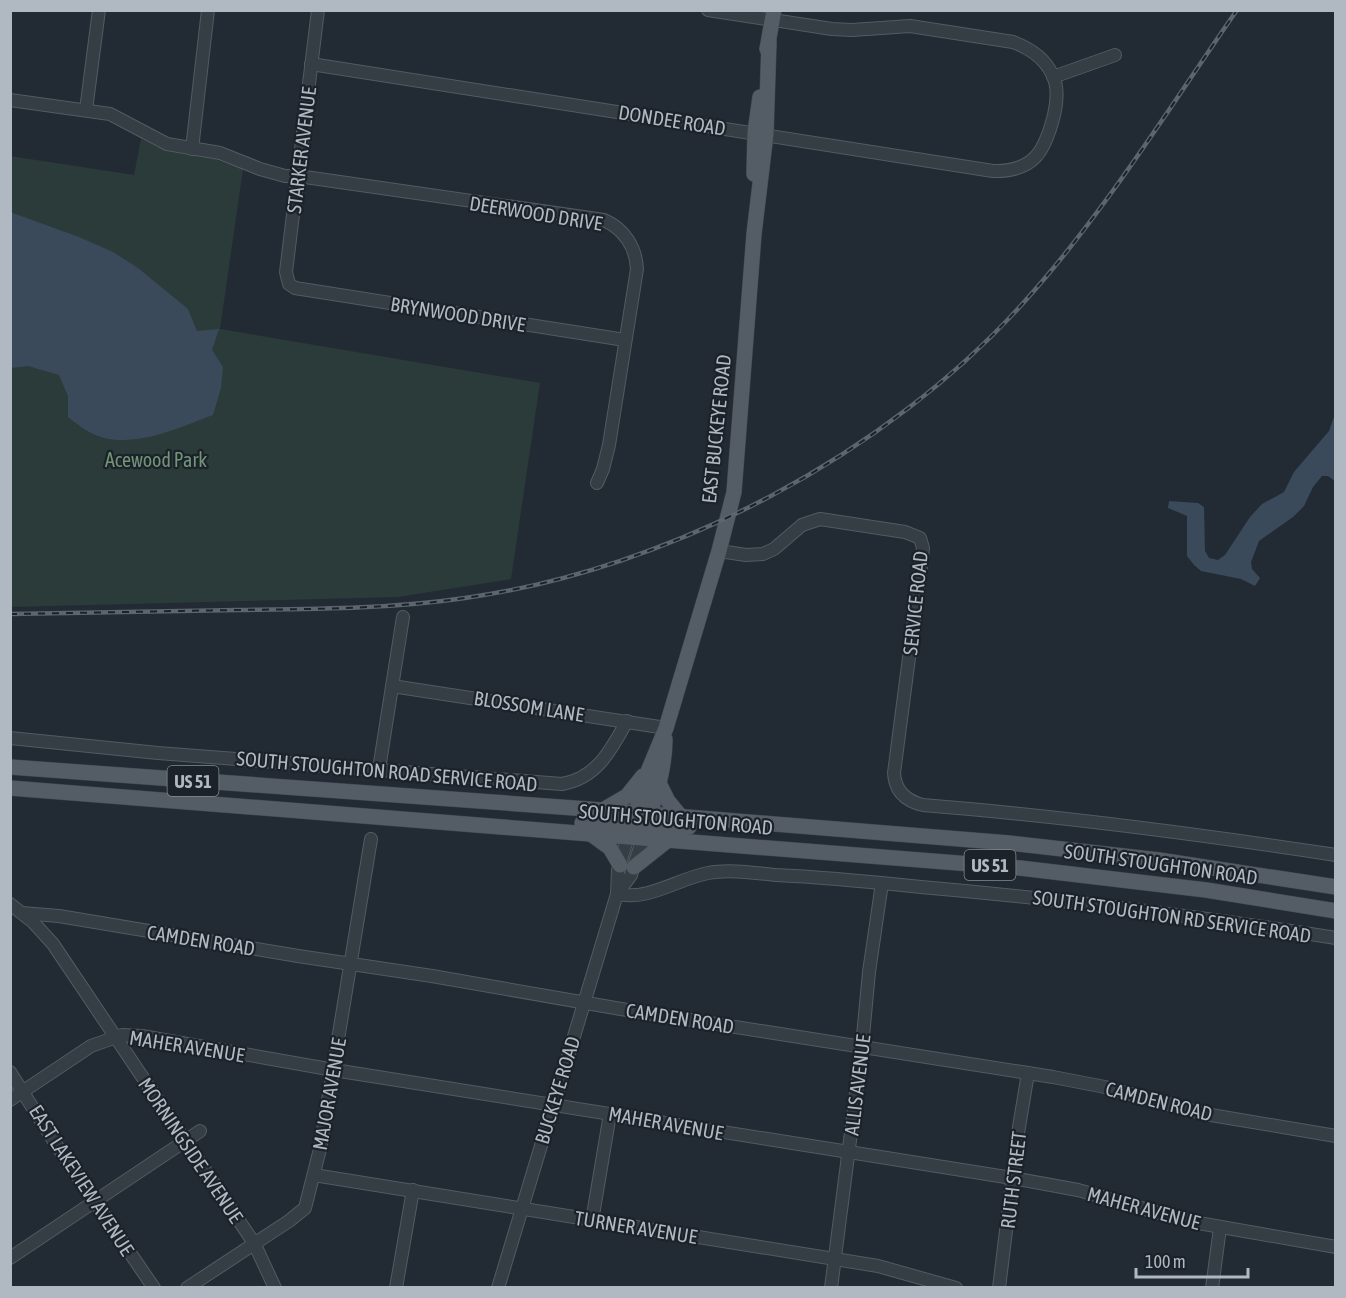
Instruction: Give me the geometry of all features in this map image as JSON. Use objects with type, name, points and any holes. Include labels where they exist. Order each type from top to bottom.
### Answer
[{"type":"main road","name":"EAST BUCKEYE ROAD","points":[[639,826],[649,770],[666,728],[719,551],[734,492],[761,133],[773,15]]},
{"type":"main road","name":"EAST BUCKEYE ROAD","points":[[639,826],[659,783],[665,756],[666,728]]},
{"type":"main road","name":"SOUTH STOUGHTON ROAD","points":[[10,766],[603,810],[668,840],[1093,875],[1335,911]]},
{"type":"main road","points":[[603,810],[627,796],[649,770]]},
{"type":"main road","points":[[659,783],[663,794],[682,818]]},
{"type":"main road","name":"SOUTH STOUGHTON ROAD","points":[[10,788],[591,834],[682,818],[861,830],[1084,850],[1335,886]]},
{"type":"main road","points":[[441,822],[520,820],[838,835],[861,830]]},
{"type":"main road","points":[[591,834],[610,848],[627,866],[668,840]]},
{"type":"street","points":[[86,110],[99,10]]},
{"type":"street","points":[[192,149],[208,10]]},
{"type":"street","name":"STARKER AVENUE","points":[[292,287],[287,281],[286,272],[318,10]]},
{"type":"street","points":[[708,10],[773,15],[852,30],[910,26],[1013,42],[1036,54],[1053,77],[1115,55]]},
{"type":"street","name":"DONDEE ROAD","points":[[311,64],[993,171],[1008,171],[1031,162],[1041,153],[1048,138],[1056,97],[1053,77]]},
{"type":"street","name":"DEERWOOD DRIVE","points":[[10,100],[110,114],[167,144],[232,156],[260,169],[285,176],[593,219],[609,223],[620,230],[628,239],[637,263],[609,445],[597,483]]},
{"type":"street","name":"BRYNWOOD DRIVE","points":[[292,287],[624,340]]},
{"type":"street","name":"SERVICE ROAD","points":[[719,551],[746,555],[769,552],[802,525],[819,519],[905,532],[920,538],[923,548],[922,558],[894,773]]},
{"type":"street","points":[[379,769],[403,617]]},
{"type":"street","name":"BLOSSOM LANE","points":[[392,686],[666,728]]},
{"type":"street","name":"SOUTH STOUGHTON ROAD SERVICE ROAD","points":[[10,738],[168,754],[562,784],[573,782],[590,774],[616,741],[627,721]]},
{"type":"street","name":"SOUTH STOUGHTON ROAD","points":[[894,773],[895,784],[901,793],[910,801],[922,805],[1191,832],[1335,855]]},
{"type":"street","name":"BUCKEYE ROAD","points":[[498,1287],[583,1002],[639,826]]},
{"type":"street","name":"MAJOR AVENUE","points":[[187,1287],[301,1213],[305,1208],[314,1175],[334,1070],[371,839]]},
{"type":"street","name":"SOUTH STOUGHTON RD SERVICE ROAD","points":[[617,894],[643,895],[684,879],[712,872],[778,875],[1142,909],[1335,938]]},
{"type":"street","name":"ALLIS AVENUE","points":[[831,1287],[882,883]]},
{"type":"street","name":"MORNINGSIDE AVENUE","points":[[10,904],[53,944],[254,1243],[275,1287]]},
{"type":"street","name":"CAMDEN ROAD","points":[[22,913],[59,916],[1028,1073],[1105,1087],[1205,1114],[1335,1136]]},
{"type":"street","name":"MAHER AVENUE","points":[[10,1100],[92,1046],[122,1035],[142,1036],[553,1106],[1012,1178],[1077,1190],[1160,1215],[1220,1228],[1335,1247]]},
{"type":"street","name":"EAST LAKEVIEW AVENUE","points":[[10,1071],[154,1287]]},
{"type":"street","name":"RUTH STREET","points":[[999,1287],[1028,1073]]},
{"type":"street","points":[[592,1221],[610,1114]]},
{"type":"street","points":[[10,1258],[200,1131]]},
{"type":"street","name":"TURNER AVENUE","points":[[314,1175],[888,1269],[956,1287]]},
{"type":"street","points":[[396,1287],[413,1190]]},
{"type":"street","points":[[1212,1287],[1220,1228]]},
{"type":"green space","name":"Acewood Park","points":[[141,139],[166,151],[215,159],[243,169],[220,329],[540,383],[511,579],[398,597],[11,607],[10,156],[134,175]]},
{"type":"water","points":[[10,212],[113,252],[138,268],[188,309],[197,331],[219,329],[212,350],[223,367],[221,388],[213,415],[153,436],[121,440],[105,438],[88,431],[68,417],[68,396],[59,375],[28,366],[11,368]]},
{"type":"water","points":[[1335,414],[1335,481],[1328,476],[1322,476],[1313,487],[1304,506],[1293,517],[1259,541],[1251,562],[1252,569],[1260,578],[1255,586],[1241,579],[1201,571],[1194,565],[1187,556],[1187,516],[1168,508],[1169,501],[1198,503],[1204,507],[1205,551],[1209,558],[1218,560],[1225,555],[1250,517],[1262,504],[1284,492],[1294,472],[1329,431]]},
{"type":"railway","points":[[10,614],[352,608],[465,598],[542,583],[620,561],[696,532],[770,496],[841,455],[908,408],[970,357],[1025,301],[1109,196],[1237,10]]}]
